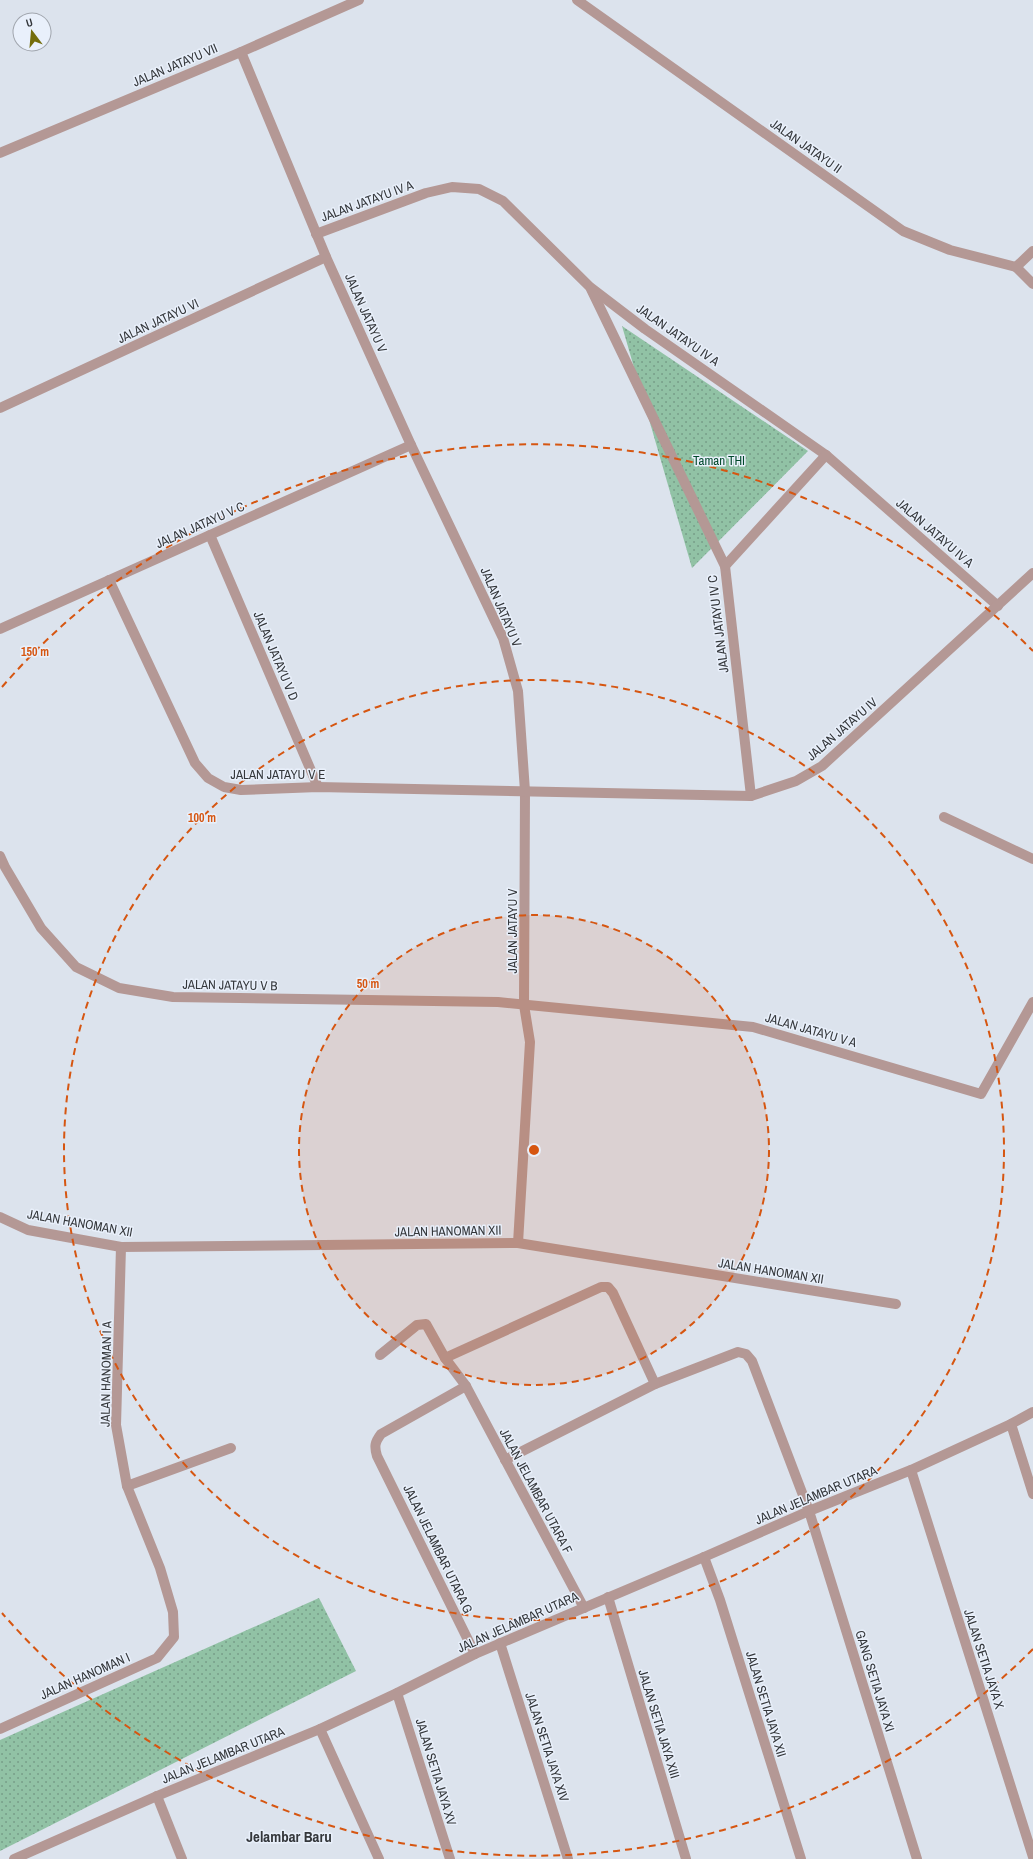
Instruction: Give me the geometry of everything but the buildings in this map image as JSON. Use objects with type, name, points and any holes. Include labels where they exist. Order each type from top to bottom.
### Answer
[{"type":"street","name":"JALAN JATAYU VII","points":[[0,153],[241,52],[359,0]]},
{"type":"street","name":"JALAN JATAYU II","points":[[577,0],[903,231],[950,250],[1016,267]]},
{"type":"street","name":"JALAN JATAYU V","points":[[241,52],[326,257],[411,445],[503,638],[518,691],[525,791],[524,1005],[530,1042],[518,1243]]},
{"type":"street","name":"JALAN JATAYU IV A","points":[[316,234],[426,193],[452,188],[479,190],[502,201],[590,287],[645,329],[826,455],[998,606]]},
{"type":"street","points":[[1033,251],[1016,267],[1033,284]]},
{"type":"street","name":"JALAN JATAYU VI","points":[[0,408],[326,257]]},
{"type":"street","name":"JALAN JATAYU IV C","points":[[590,287],[725,566],[751,796]]},
{"type":"street","name":"JALAN JATAYU V C","points":[[0,629],[411,445]]},
{"type":"street","points":[[725,566],[826,455]]},
{"type":"street","name":"JALAN JATAYU V D","points":[[210,535],[318,787]]},
{"type":"street","name":"JALAN JATAYU IV","points":[[525,791],[751,796],[796,781],[822,766],[1033,573]]},
{"type":"street","name":"JALAN JATAYU V E","points":[[109,580],[194,763],[208,778],[224,787],[241,790],[318,787],[525,791]]},
{"type":"street","points":[[944,817],[1033,859]]},
{"type":"street","name":"JALAN JATAYU V B","points":[[0,856],[9,874],[46,934],[76,967],[119,988],[173,997],[498,1002],[524,1005]]},
{"type":"street","name":"JALAN JATAYU V A","points":[[524,1005],[753,1027],[981,1094],[1033,1002]]},
{"type":"street","name":"JALAN HANOMAN XII","points":[[0,1217],[28,1230],[121,1247],[518,1243],[896,1304]]},
{"type":"street","name":"JALAN HANOMAN I A","points":[[121,1247],[116,1426],[127,1486],[160,1568],[173,1612],[174,1637]]},
{"type":"street","points":[[445,1358],[601,1287],[608,1287],[613,1293],[655,1384],[505,1460]]},
{"type":"street","name":"JALAN JELAMBAR UTARA F","points":[[380,1355],[417,1325],[426,1324],[445,1358],[466,1386],[584,1608]]},
{"type":"street","name":"GANG SETIA JAYA XI","points":[[655,1384],[738,1352],[746,1354],[752,1361],[809,1511],[917,1859]]},
{"type":"street","name":"JALAN JELAMBAR UTARA G","points":[[466,1386],[381,1434],[376,1440],[375,1448],[377,1456],[475,1654]]},
{"type":"street","name":"JALAN JELAMBAR UTARA","points":[[14,1859],[157,1796],[320,1729],[500,1643],[809,1511],[911,1470],[1011,1424],[1033,1412]]},
{"type":"street","points":[[1011,1424],[1033,1494]]},
{"type":"street","points":[[127,1486],[231,1448]]},
{"type":"street","name":"JALAN SETIA JAYA X","points":[[911,1470],[1033,1857]]},
{"type":"street","name":"JALAN SETIA JAYA XII","points":[[704,1557],[720,1600],[801,1859]]},
{"type":"street","name":"JALAN SETIA JAYA XIII","points":[[608,1597],[686,1859]]},
{"type":"street","name":"JALAN HANOMAN I","points":[[0,1729],[157,1658],[174,1637]]},
{"type":"street","name":"JALAN SETIA JAYA XIV","points":[[500,1643],[568,1859]]},
{"type":"street","name":"JALAN SETIA JAYA XV","points":[[397,1693],[450,1859]]},
{"type":"street","points":[[320,1729],[379,1859]]},
{"type":"street","points":[[157,1796],[182,1859]]},
{"type":"green space","name":"Taman THI","points":[[622,326],[808,451],[692,568]]},
{"type":"green space","points":[[319,1598],[356,1671],[0,1851],[0,1740]]},
{"type":"district","name":"Jelambar Baru","points":[[289,1836]]}]
